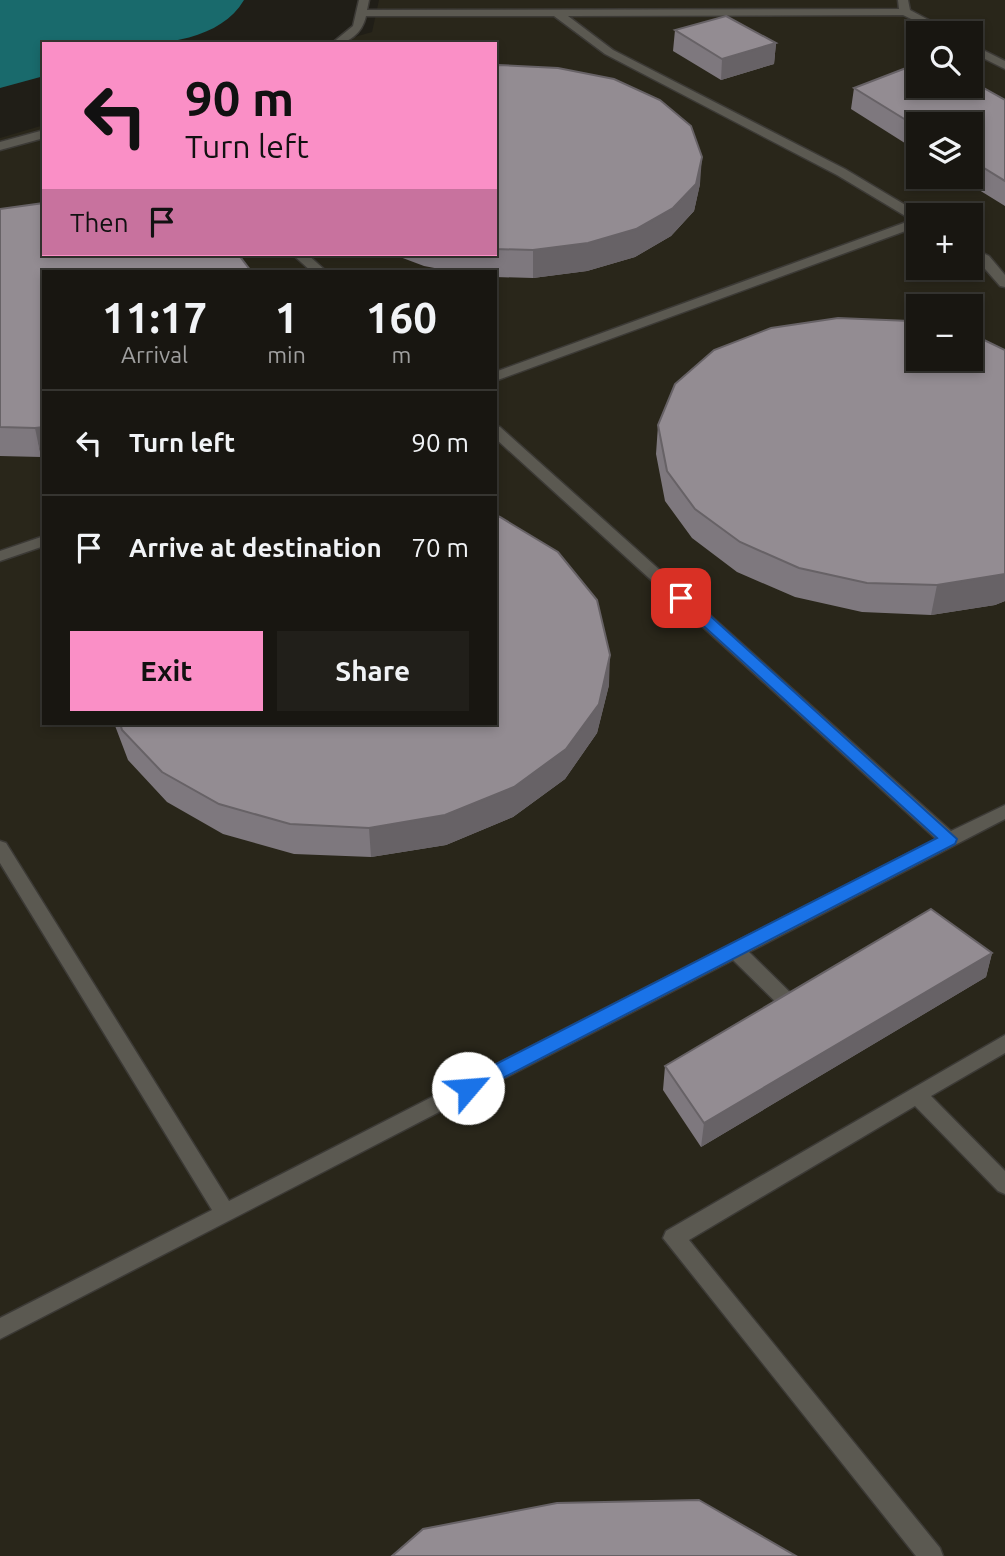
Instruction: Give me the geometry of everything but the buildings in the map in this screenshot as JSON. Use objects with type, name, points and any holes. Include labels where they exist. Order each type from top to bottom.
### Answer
[{"type":"street","points":[[339,42],[358,27],[364,0]]},
{"type":"street","points":[[361,13],[556,12],[722,17],[904,6],[928,21]]},
{"type":"street","points":[[556,12],[609,52],[841,172],[906,213]]},
{"type":"street","points":[[983,54],[1005,66]]},
{"type":"street","points":[[0,146],[42,135]]},
{"type":"street","points":[[497,376],[906,226]]},
{"type":"street","points":[[301,256],[317,270]]},
{"type":"street","points":[[983,258],[1005,283]]},
{"type":"street","points":[[497,432],[949,839]]},
{"type":"street","points":[[0,556],[42,542]]},
{"type":"street","points":[[0,1329],[1005,811]]},
{"type":"street","points":[[0,848],[225,1213]]},
{"type":"street","points":[[735,950],[805,1019]]},
{"type":"street","points":[[778,1027],[805,1019],[821,1001]]},
{"type":"street","points":[[931,1556],[674,1238],[1005,1043]]},
{"type":"street","points":[[917,1095],[1005,1185]]},
{"type":"shaded area","points":[[379,0],[1005,0],[1005,1556],[0,1556],[0,138],[42,126],[42,256],[497,256],[497,42],[337,42],[372,32]]},
{"type":"water","points":[[0,0],[244,0],[228,19],[207,31],[181,39],[164,42],[42,42],[42,77],[0,88]]},
{"type":"route","points":[[468,1088],[949,839],[681,598]]}]
